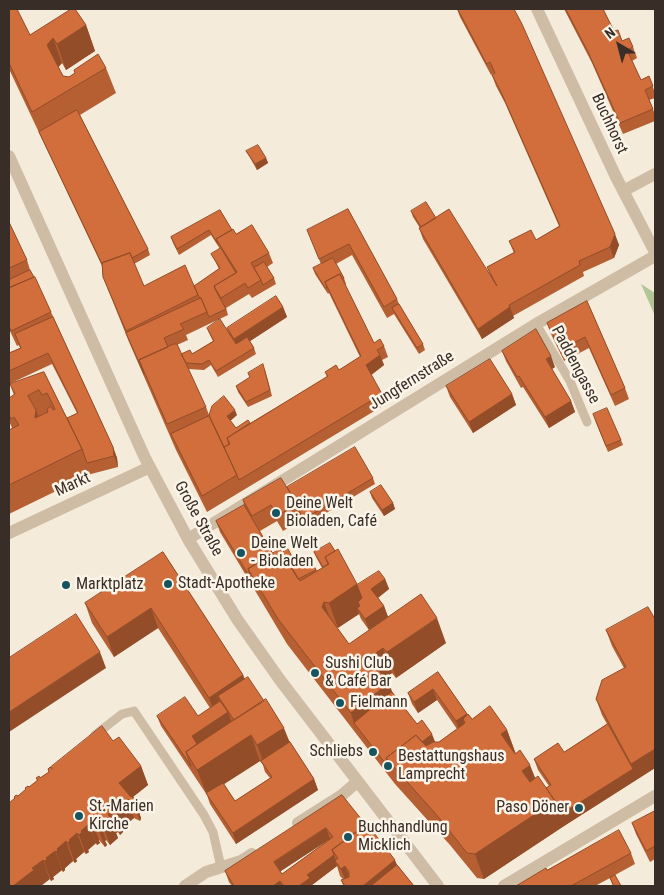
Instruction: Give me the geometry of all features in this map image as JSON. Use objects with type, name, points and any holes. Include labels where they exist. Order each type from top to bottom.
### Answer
[{"type":"street","name":"Buchhorst","points":[[537,9],[623,191],[655,252]]},
{"type":"street","name":"Große Straße","points":[[9,156],[150,468],[188,538],[242,627],[280,680],[438,886]]},
{"type":"street","points":[[623,191],[655,174]]},
{"type":"street","name":"Jungfernstraße","points":[[188,538],[536,324],[655,256]]},
{"type":"street","name":"Markt","points":[[9,533],[150,468]]},
{"type":"street","points":[[287,830],[342,795],[357,782]]},
{"type":"street","points":[[504,886],[655,796]]},
{"type":"street","points":[[185,886],[206,872],[241,861],[264,846]]},
{"type":"lane","name":"Paddengasse","points":[[536,324],[570,381],[587,422]]},
{"type":"lane","points":[[90,739],[122,714],[134,711],[204,815],[213,832],[221,867]]},
{"type":"green space","points":[[641,284],[655,293],[655,316]]},
{"type":"building","points":[[9,9],[17,9],[30,35],[71,9],[75,9],[86,25],[57,44],[53,38],[47,45],[63,76],[69,77],[75,73],[74,70],[98,54],[106,68],[32,112],[9,63]]},
{"type":"building","points":[[458,9],[514,9],[615,234],[610,247],[579,261],[580,265],[509,305],[510,307],[478,329],[419,228],[449,209],[497,286],[487,267],[515,252],[509,241],[531,230],[536,240],[560,226],[492,75],[495,73],[490,62],[487,64]]},
{"type":"building","points":[[566,9],[603,9],[614,31],[618,30],[622,41],[629,38],[633,47],[627,50],[641,80],[649,76],[653,86],[645,90],[653,109],[620,123]]},
{"type":"building","points":[[77,110],[148,249],[132,258],[130,253],[102,264],[39,132]]},
{"type":"building","points":[[258,145],[266,158],[255,164],[246,151]]},
{"type":"building","points":[[426,202],[436,218],[421,227],[411,211]]},
{"type":"building","points":[[348,209],[397,299],[384,307],[349,244],[319,259],[307,230]]},
{"type":"building","points":[[220,210],[232,230],[216,239],[218,244],[209,230],[177,249],[171,237]]},
{"type":"building","points":[[9,222],[27,260],[9,268]]},
{"type":"building","points":[[252,225],[269,253],[251,263],[261,280],[248,288],[245,283],[221,298],[214,286],[237,272],[216,239],[233,229],[236,234]]},
{"type":"building","points":[[221,248],[236,273],[214,286],[226,309],[209,317],[194,286],[220,268],[211,254]]},
{"type":"building","points":[[130,253],[144,286],[185,265],[198,295],[126,331],[103,277],[102,263]]},
{"type":"building","points":[[333,258],[344,278],[342,279],[340,274],[325,282],[327,288],[325,288],[313,268]]},
{"type":"building","points":[[264,262],[274,278],[263,285],[254,268]]},
{"type":"building","points":[[30,270],[34,277],[9,288],[9,280]]},
{"type":"building","points":[[340,274],[374,343],[380,339],[384,346],[377,350],[380,355],[366,365],[382,394],[239,480],[224,447],[230,444],[227,438],[328,376],[325,372],[336,365],[339,370],[361,356],[325,282]]},
{"type":"building","points":[[35,277],[51,312],[11,331],[9,326],[9,288]]},
{"type":"building","points":[[276,296],[283,307],[234,339],[227,328]]},
{"type":"building","points":[[201,298],[207,312],[180,324],[184,329],[164,338],[168,347],[139,360],[144,374],[126,333]]},
{"type":"building","points":[[587,301],[625,388],[611,395],[585,337],[560,350],[547,323]]},
{"type":"building","points":[[399,304],[423,344],[417,348],[392,308]]},
{"type":"building","points":[[53,317],[113,447],[114,456],[87,463],[67,418],[78,413],[48,353],[9,371],[9,353],[21,348],[15,334]]},
{"type":"building","points":[[220,319],[236,344],[247,337],[254,348],[216,371],[209,360],[202,364],[186,363],[181,354],[190,350],[192,354],[214,341],[207,328]]},
{"type":"building","points":[[536,329],[551,356],[546,359],[571,401],[545,417],[519,376],[517,377],[502,351]]},
{"type":"building","points":[[177,344],[206,407],[167,424],[139,360]]},
{"type":"building","points":[[490,359],[512,394],[469,422],[446,386]]},
{"type":"building","points":[[263,364],[270,390],[246,402],[236,386],[250,377],[248,373]]},
{"type":"building","points":[[44,372],[82,449],[9,485],[9,430],[19,425],[14,417],[11,419],[9,415],[9,398],[15,394],[10,384]],"holes":[[[39,390],[42,395],[47,393],[55,409],[53,410],[51,406],[47,409],[48,412],[35,418],[36,410],[28,396]]]},
{"type":"building","points":[[224,396],[235,410],[227,416],[236,428],[248,420],[250,423],[227,438],[229,444],[224,447],[209,415],[212,406]]},
{"type":"building","points":[[607,408],[621,440],[606,446],[593,414]]},
{"type":"building","points":[[209,416],[237,475],[202,496],[171,434]]},
{"type":"building","points":[[355,447],[373,478],[304,519],[287,487]]},
{"type":"building","points":[[281,478],[297,504],[277,516],[271,505],[252,516],[243,500]]},
{"type":"building","points":[[381,485],[393,503],[382,510],[370,492]]},
{"type":"building","points":[[244,505],[273,554],[248,569],[251,579],[216,521]]},
{"type":"building","points":[[330,543],[335,551],[325,557],[328,564],[323,567],[314,552]]},
{"type":"building","points":[[280,549],[300,581],[329,564],[325,557],[338,549],[357,584],[329,603],[324,602],[322,607],[349,644],[421,594],[437,618],[387,652],[383,648],[369,658],[389,683],[351,713],[278,619],[248,569]]},
{"type":"building","points":[[288,549],[295,562],[308,555],[316,570],[298,579],[282,553]]},
{"type":"building","points":[[163,552],[243,675],[209,698],[151,608],[107,637],[85,603]]},
{"type":"building","points":[[379,571],[385,579],[371,589],[384,606],[365,619],[357,608],[360,606],[358,602],[362,598],[357,585]]},
{"type":"building","points":[[648,607],[655,619],[655,749],[631,764],[596,699],[602,680],[626,667],[606,630]]},
{"type":"building","points":[[76,614],[100,652],[9,712],[9,658]]},
{"type":"building","points":[[438,672],[467,714],[456,721],[433,689],[414,702],[408,693]]},
{"type":"building","points":[[248,677],[264,701],[234,720],[218,696]]},
{"type":"building","points":[[392,692],[417,724],[422,720],[432,734],[422,742],[416,735],[386,758],[389,768],[354,723]]},
{"type":"building","points":[[185,697],[198,716],[220,701],[228,712],[192,736],[197,744],[186,752],[191,766],[157,716]]},
{"type":"building","points":[[266,699],[284,728],[257,745],[251,735],[197,770],[186,752]]},
{"type":"building","points":[[490,706],[507,730],[501,734],[515,754],[520,750],[530,765],[522,771],[530,782],[538,776],[555,801],[475,854],[467,853],[441,820],[386,758],[416,735],[426,746],[433,742],[439,742],[465,723],[463,719],[468,714],[472,719]]},
{"type":"building","points":[[608,724],[633,769],[560,815],[555,801],[546,788],[551,785],[534,759],[558,743],[564,752]]},
{"type":"building","name":"St.-Marien Kirche","points":[[102,726],[113,741],[119,737],[141,766],[119,783],[134,798],[133,802],[127,799],[113,810],[116,813],[113,816],[110,813],[108,814],[111,819],[103,826],[99,821],[97,823],[100,826],[98,828],[92,821],[92,824],[89,824],[79,835],[77,833],[68,843],[66,841],[56,852],[46,858],[47,860],[43,860],[32,868],[34,870],[13,886],[9,886],[9,803],[16,795],[18,796],[25,788],[38,780],[36,778],[39,776],[40,778],[49,772],[48,769],[50,767],[52,769],[51,767]]},
{"type":"building","points":[[290,742],[314,779],[233,833],[206,793],[223,783],[235,801],[272,777],[261,761]]},
{"type":"building","points":[[342,795],[366,825],[332,850],[334,855],[307,875],[310,878],[299,886],[284,886],[280,881],[273,886],[234,886],[225,871]],"holes":[[[326,828],[333,837],[282,874],[274,862]]]},
{"type":"building","points":[[655,811],[655,846],[646,851],[632,823]]},
{"type":"building","points":[[367,824],[395,860],[363,886],[345,886],[341,880],[349,877],[349,872],[345,866],[341,869],[335,861],[338,858],[332,850]]},
{"type":"building","points":[[619,830],[631,853],[571,886],[516,886],[546,868],[547,870]]},
{"type":"building","points":[[397,865],[414,886],[371,886]]},
{"type":"building","points":[[615,875],[621,886],[614,886],[610,878]]},
{"type":"place","name":"Deine Welt Bioladen, Café","points":[[276,513]]},
{"type":"place","name":"Deine Welt - Bioladen","points":[[241,553]]},
{"type":"place","name":"Stadt-Apotheke","points":[[168,584]]},
{"type":"place","name":"Marktplatz","points":[[66,585]]},
{"type":"place","name":"Sushi Club & Café Bar","points":[[315,673]]},
{"type":"place","name":"Fielmann","points":[[340,703]]},
{"type":"place","name":"Schliebs","points":[[373,752]]},
{"type":"place","name":"Bestattungshaus Lamprecht","points":[[388,766]]},
{"type":"place","name":"Paso Döner","points":[[579,808]]},
{"type":"place","name":"St.-Marien Kirche","points":[[79,816]]},
{"type":"place","name":"Buchhandlung Micklich","points":[[348,837]]}]
